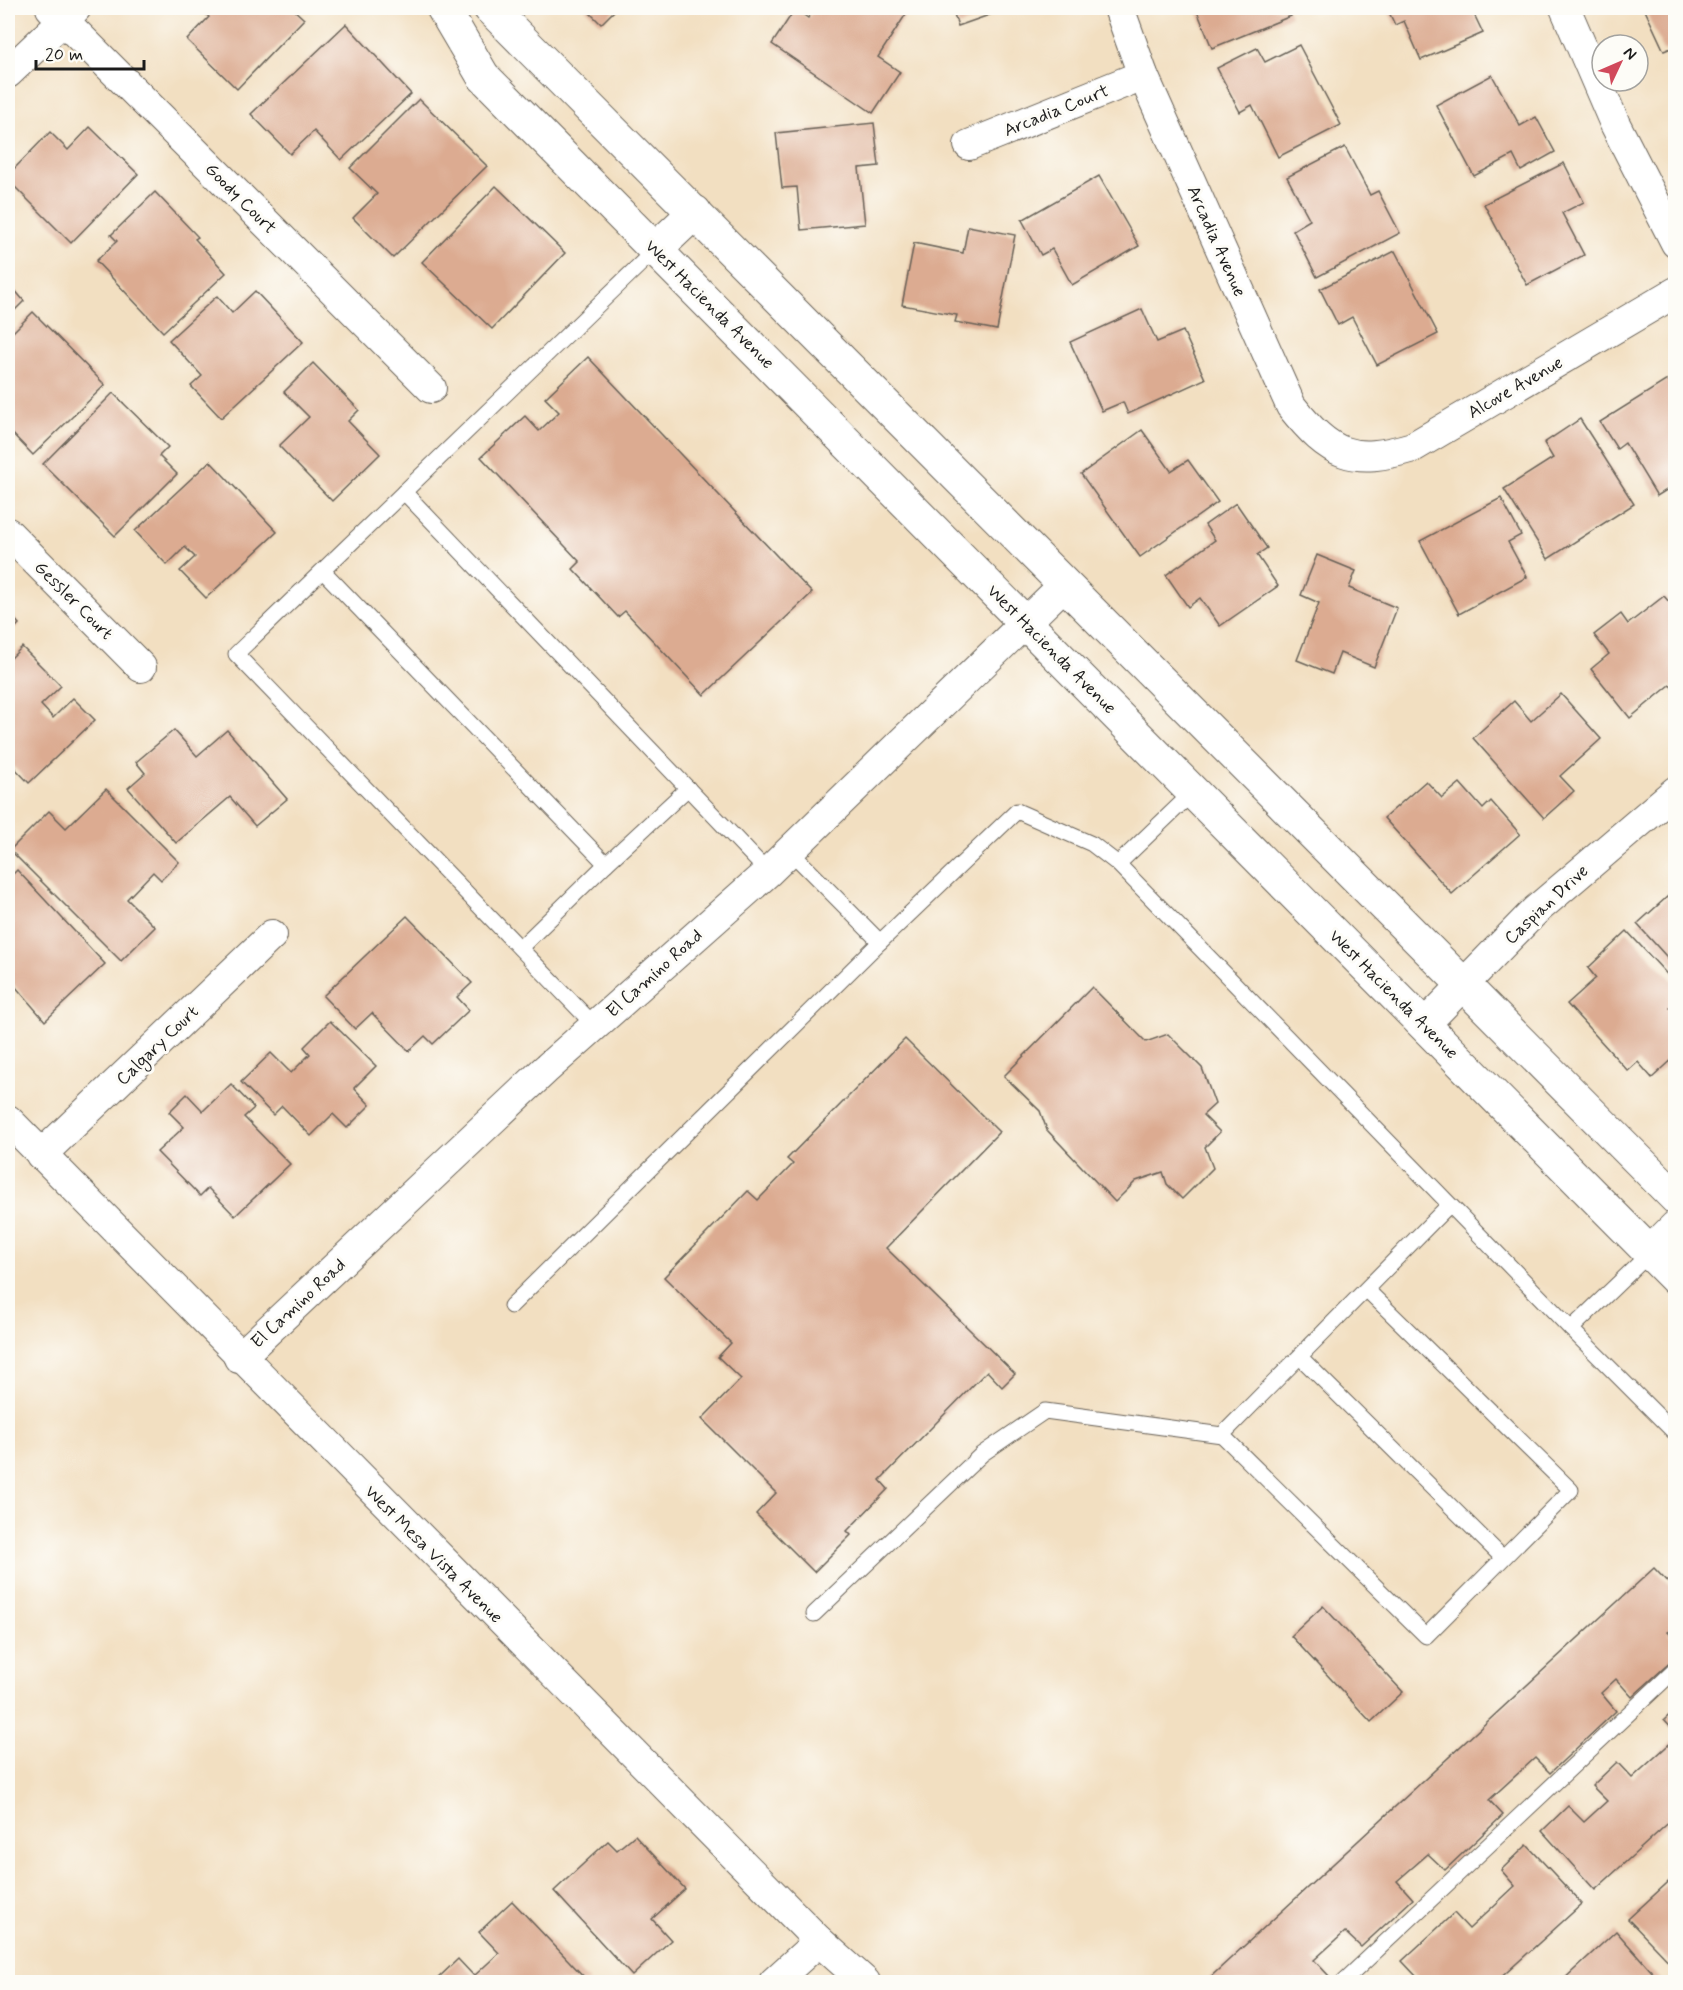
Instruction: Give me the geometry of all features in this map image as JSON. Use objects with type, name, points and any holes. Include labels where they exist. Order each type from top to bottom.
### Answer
[{"type":"main road","name":"West Hacienda Avenue","points":[[443,8],[483,76],[1676,1279]]},
{"type":"main road","points":[[490,8],[1676,1198]]},
{"type":"main road","points":[[656,249],[694,212]]},
{"type":"main road","points":[[1650,1252],[1676,1227]]},
{"type":"street","name":"Arcadia Avenue","points":[[1119,8],[1143,75],[1291,406],[1313,434],[1346,454]]},
{"type":"street","points":[[1565,8],[1615,124],[1676,243]]},
{"type":"street","points":[[8,73],[64,12]]},
{"type":"street","name":"Goody Court","points":[[64,12],[431,388]]},
{"type":"street","name":"Arcadia Court","points":[[969,145],[1143,75]]},
{"type":"street","name":"Alcove Avenue","points":[[1346,454],[1380,456],[1413,447],[1676,292]]},
{"type":"street","name":"Gessler Court","points":[[8,533],[141,667]]},
{"type":"street","name":"El Camino Road","points":[[239,1358],[596,1026],[768,872],[1065,584]]},
{"type":"street","name":"Caspian Drive","points":[[1424,1025],[1535,911],[1676,791]]},
{"type":"street","name":"Calgary Court","points":[[41,1155],[272,935]]},
{"type":"street","name":"West Mesa Vista Avenue","points":[[8,1120],[239,1358],[819,1941],[865,1983]]},
{"type":"street","points":[[774,1983],[819,1941]]},
{"type":"lane","points":[[596,1026],[236,654],[656,249]]},
{"type":"lane","points":[[404,492],[768,872]]},
{"type":"lane","points":[[323,571],[606,864]]},
{"type":"lane","points":[[520,948],[688,788]]},
{"type":"lane","points":[[1118,864],[1193,792]]},
{"type":"lane","points":[[511,1306],[880,942],[1017,811],[1092,844],[1118,864],[1449,1205],[1676,1434]]},
{"type":"lane","points":[[790,851],[880,942]]},
{"type":"lane","points":[[1222,1435],[1449,1205]]},
{"type":"lane","points":[[1571,1329],[1650,1252]]},
{"type":"lane","points":[[814,1614],[982,1455],[1045,1411],[1222,1435],[1426,1636],[1570,1490],[1366,1289]]},
{"type":"lane","points":[[1300,1357],[1503,1558]]},
{"type":"lane","points":[[1343,1983],[1676,1669]]},
{"type":"building","points":[[199,8],[292,8],[304,19],[237,89],[187,40],[209,17]]},
{"type":"building","points":[[585,8],[617,8],[601,24]]},
{"type":"building","points":[[815,8],[896,8],[906,14],[878,57],[900,72],[873,113],[772,44],[795,9],[808,18]]},
{"type":"building","points":[[952,8],[1009,8],[958,26]]},
{"type":"building","points":[[1206,8],[1288,8],[1291,16],[1212,48],[1197,11]]},
{"type":"building","points":[[1387,8],[1471,8],[1483,33],[1421,60],[1404,21],[1395,25]]},
{"type":"building","points":[[1644,8],[1676,8],[1676,46],[1664,51]]},
{"type":"building","points":[[346,24],[411,94],[341,160],[314,131],[290,154],[251,114]]},
{"type":"building","points":[[1299,45],[1341,125],[1278,157],[1252,105],[1240,112],[1217,68],[1257,48],[1265,62]]},
{"type":"building","points":[[1492,75],[1520,126],[1536,117],[1555,152],[1521,171],[1513,155],[1474,176],[1436,105]]},
{"type":"building","points":[[419,99],[487,166],[393,258],[353,218],[377,194],[350,168]]},
{"type":"building","points":[[874,123],[879,166],[859,168],[865,224],[801,230],[797,187],[782,188],[776,133]]},
{"type":"building","points":[[90,127],[138,174],[71,243],[8,180],[8,175],[50,132],[68,150]]},
{"type":"building","points":[[1345,147],[1370,195],[1378,191],[1400,233],[1317,277],[1293,230],[1310,220],[1287,177]]},
{"type":"building","points":[[1564,163],[1584,202],[1562,213],[1584,255],[1527,285],[1484,204]]},
{"type":"building","points":[[1099,176],[1139,246],[1072,285],[1052,249],[1041,255],[1022,220]]},
{"type":"building","points":[[496,186],[565,253],[492,329],[422,262]]},
{"type":"building","points":[[155,192],[198,237],[195,239],[226,273],[163,332],[96,261],[117,241],[111,235]]},
{"type":"building","points":[[968,226],[1015,235],[997,330],[955,322],[957,315],[902,305],[914,243],[963,253]]},
{"type":"building","points":[[1395,251],[1438,334],[1377,365],[1352,317],[1338,325],[1320,289]]},
{"type":"building","points":[[8,282],[24,301],[8,317]]},
{"type":"building","points":[[255,291],[303,342],[221,418],[191,386],[202,376],[169,340],[217,296],[232,313]]},
{"type":"building","points":[[1142,309],[1157,342],[1183,331],[1205,379],[1128,414],[1123,402],[1102,411],[1070,342]]},
{"type":"building","points":[[33,312],[105,385],[33,455],[8,429],[8,337]]},
{"type":"building","points":[[588,357],[812,593],[704,695],[625,611],[618,617],[573,569],[580,562],[481,457],[525,416],[539,431],[559,412],[545,398]]},
{"type":"building","points":[[313,363],[359,410],[348,421],[380,454],[332,501],[279,446],[309,417],[284,392]]},
{"type":"building","points":[[1675,375],[1676,484],[1657,496],[1625,443],[1617,449],[1600,422]]},
{"type":"building","points":[[113,393],[168,447],[159,456],[177,474],[115,536],[43,464]]},
{"type":"building","points":[[1580,419],[1634,504],[1548,559],[1504,489],[1553,458],[1544,443]]},
{"type":"building","points":[[1142,430],[1171,471],[1188,460],[1218,502],[1140,557],[1081,474]]},
{"type":"building","points":[[210,461],[277,532],[206,598],[180,571],[195,557],[185,547],[167,565],[135,531]]},
{"type":"building","points":[[1501,498],[1521,535],[1508,542],[1527,577],[1459,614],[1420,541]]},
{"type":"building","points":[[1236,503],[1267,548],[1257,555],[1278,586],[1220,626],[1200,598],[1188,607],[1166,575],[1215,540],[1205,525]]},
{"type":"building","points":[[1317,555],[1356,571],[1349,588],[1397,608],[1374,667],[1340,653],[1332,674],[1297,660],[1319,603],[1301,595]]},
{"type":"building","points":[[1664,596],[1676,610],[1676,692],[1670,685],[1630,718],[1591,669],[1609,654],[1594,635],[1621,614],[1628,624]]},
{"type":"building","points":[[8,611],[19,624],[8,635]]},
{"type":"building","points":[[22,647],[61,686],[41,705],[53,718],[73,698],[95,720],[29,783],[8,761],[8,661]]},
{"type":"building","points":[[1561,694],[1601,739],[1560,776],[1574,791],[1544,818],[1473,738],[1514,701],[1531,721]]},
{"type":"building","points":[[174,730],[197,756],[227,730],[287,799],[255,826],[230,797],[176,843],[128,788],[145,773],[136,762]]},
{"type":"building","points":[[1426,781],[1442,798],[1460,783],[1483,809],[1491,801],[1520,834],[1452,894],[1384,818]]},
{"type":"building","points":[[106,789],[179,862],[161,880],[153,872],[127,899],[155,927],[121,961],[10,850],[49,811],[66,828]]},
{"type":"building","points":[[17,870],[105,964],[45,1021],[8,978],[8,879]]},
{"type":"building","points":[[1676,889],[1676,967],[1637,924]]},
{"type":"building","points":[[407,916],[472,983],[457,997],[469,1010],[433,1044],[425,1036],[409,1051],[372,1013],[355,1029],[323,996]]},
{"type":"building","points":[[1627,931],[1676,984],[1676,1002],[1670,1008],[1676,1014],[1676,1056],[1652,1078],[1638,1062],[1628,1071],[1567,1004],[1596,978],[1588,968]]},
{"type":"building","points":[[1092,987],[1146,1042],[1168,1034],[1202,1068],[1215,1104],[1203,1115],[1220,1132],[1205,1147],[1213,1168],[1182,1199],[1167,1184],[1163,1172],[1136,1181],[1115,1202],[1047,1130],[1040,1111],[1004,1076]]},
{"type":"building","points":[[330,1021],[376,1066],[354,1088],[370,1105],[347,1128],[333,1114],[311,1136],[282,1106],[273,1115],[241,1082],[271,1053],[291,1073],[310,1054],[304,1047]]},
{"type":"building","points":[[905,1039],[999,1132],[886,1248],[1015,1374],[1002,1387],[987,1371],[880,1480],[888,1489],[847,1531],[851,1535],[814,1572],[756,1514],[776,1493],[702,1419],[741,1379],[718,1357],[731,1343],[664,1277],[748,1191],[758,1200],[793,1164],[787,1159]]},
{"type":"building","points":[[231,1084],[254,1108],[244,1117],[290,1164],[235,1216],[208,1188],[200,1196],[157,1152],[184,1127],[169,1112],[187,1094],[203,1111]]},
{"type":"building","points":[[1654,1568],[1676,1591],[1676,1626],[1668,1632],[1676,1640],[1676,1657],[1632,1697],[1616,1679],[1601,1693],[1616,1711],[1550,1773],[1535,1758],[1489,1800],[1503,1815],[1445,1870],[1428,1854],[1397,1881],[1413,1899],[1361,1947],[1345,1932],[1314,1960],[1329,1976],[1322,1982],[1205,1982]]},
{"type":"building","points":[[1323,1606],[1403,1692],[1371,1722],[1291,1636]]},
{"type":"building","points":[[1676,1709],[1676,1733],[1664,1720]]},
{"type":"building","points":[[1676,1738],[1676,1816],[1595,1890],[1542,1831],[1568,1806],[1584,1822],[1607,1801],[1592,1786],[1617,1762],[1632,1778]]},
{"type":"building","points":[[635,1835],[685,1889],[652,1919],[671,1940],[632,1976],[554,1891],[608,1841],[617,1850]]},
{"type":"building","points":[[1527,1845],[1582,1904],[1496,1982],[1411,1982],[1417,1977],[1402,1961],[1454,1913],[1469,1929],[1515,1886],[1501,1870]]},
{"type":"building","points":[[1676,1875],[1676,1969],[1628,1919]]},
{"type":"building","points":[[512,1901],[589,1982],[434,1982],[458,1959],[474,1976],[499,1953],[479,1932]]},
{"type":"building","points":[[1616,1931],[1661,1982],[1561,1982]]}]
